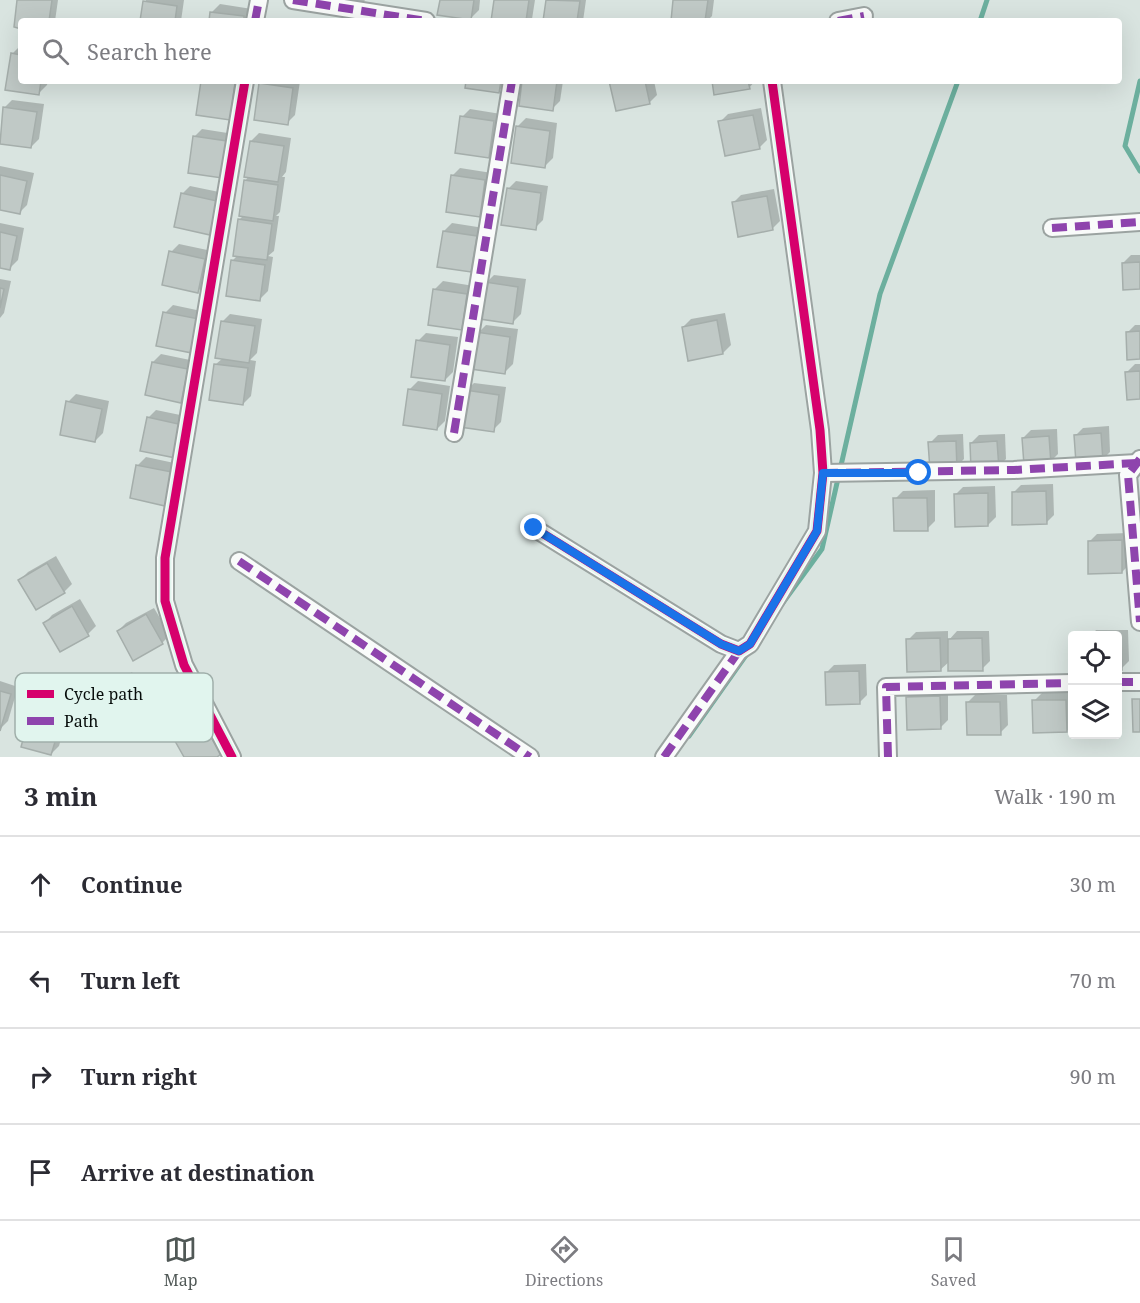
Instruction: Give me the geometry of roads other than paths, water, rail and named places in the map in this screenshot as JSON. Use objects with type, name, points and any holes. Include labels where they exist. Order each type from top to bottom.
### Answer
[{"type":"street","points":[[256,18],[259,0]]},
{"type":"street","points":[[293,0],[407,18]]},
{"type":"street","points":[[854,18],[864,16]]},
{"type":"street","points":[[188,673],[165,602],[165,558],[244,84]]},
{"type":"street","points":[[453,433],[511,84]]},
{"type":"street","points":[[664,757],[739,651],[750,644],[817,531],[823,473],[820,430],[772,84]]},
{"type":"street","points":[[1052,228],[1140,222]]},
{"type":"street","points":[[823,473],[1002,470],[1139,461]]},
{"type":"street","points":[[1139,461],[1128,476],[1140,622]]},
{"type":"street","points":[[534,528],[721,644],[739,651]]},
{"type":"street","points":[[239,561],[530,757]]},
{"type":"street","points":[[1122,682],[1140,682]]},
{"type":"street","points":[[888,757],[886,687],[1068,683]]},
{"type":"street","points":[[213,721],[232,757]]},
{"type":"waterway","points":[[981,18],[987,0]]},
{"type":"waterway","points":[[1140,81],[1125,146],[1140,171]]},
{"type":"waterway","points":[[782,604],[822,549],[880,294],[957,84]]},
{"type":"waterway","points":[[689,736],[749,651]]}]
